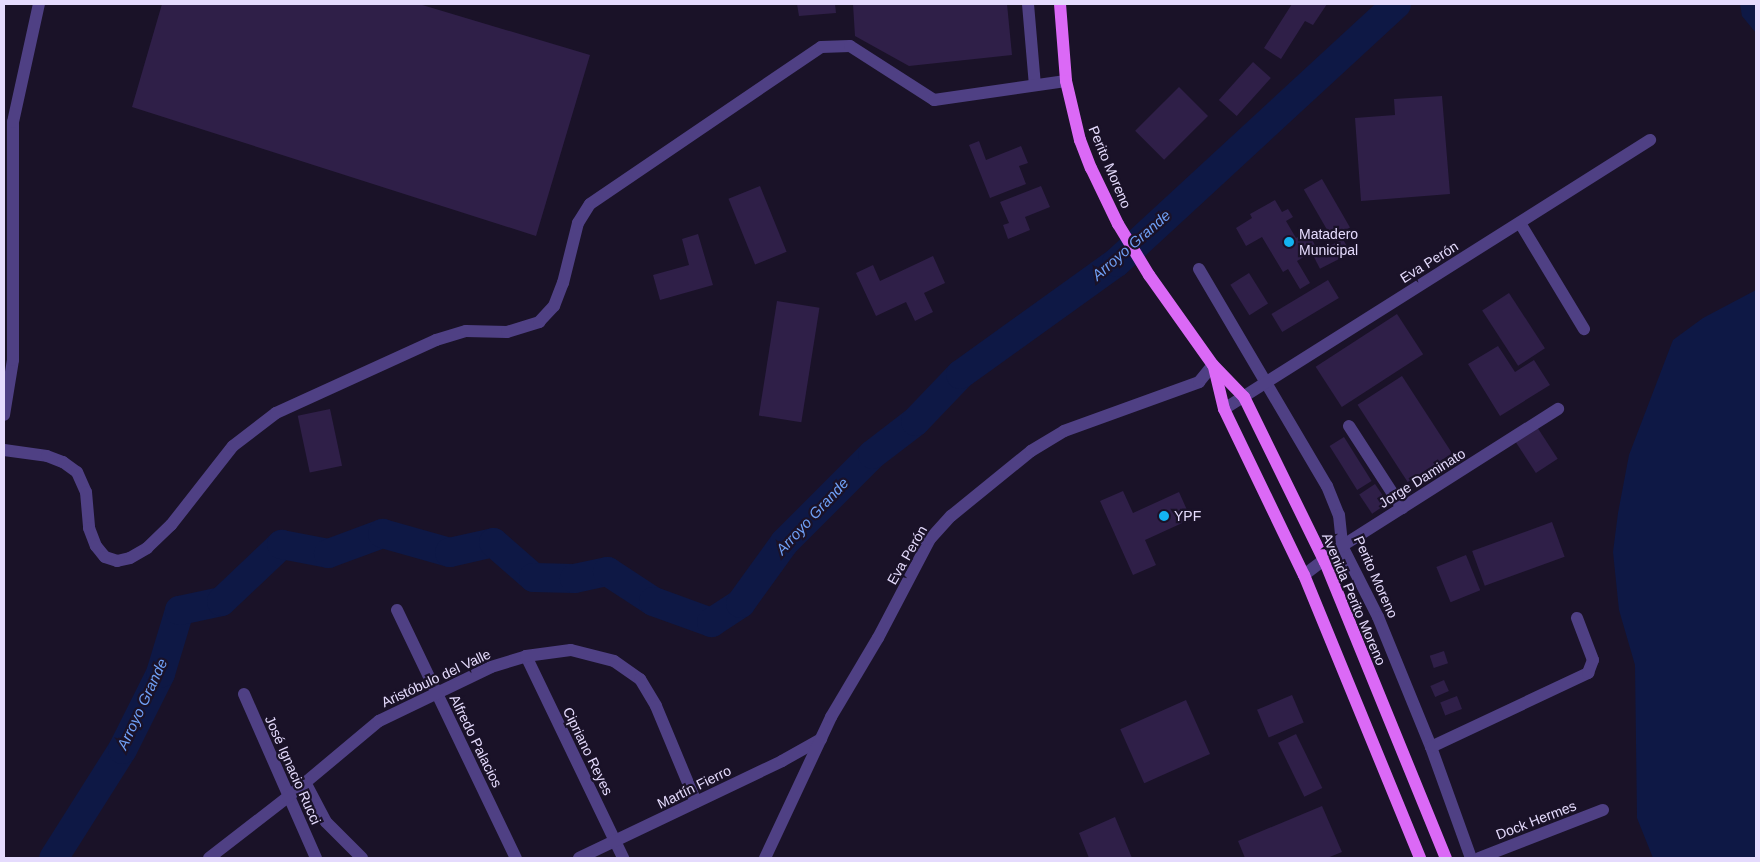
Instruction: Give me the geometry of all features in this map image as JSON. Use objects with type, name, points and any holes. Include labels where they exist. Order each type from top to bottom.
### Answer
[{"type":"main road","name":"Perito Moreno","points":[[1060,4],[1066,81],[1080,140],[1118,224],[1149,275]]},
{"type":"main road","name":"Avenida Perito Moreno","points":[[1149,275],[1214,365],[1244,397],[1325,562],[1446,858]]},
{"type":"main road","name":"Avenida Perito Moreno","points":[[1214,365],[1224,409],[1304,575],[1420,858]]},
{"type":"street","points":[[4,415],[13,360],[12,122],[39,4]]},
{"type":"street","points":[[1028,4],[1035,85]]},
{"type":"street","points":[[4,450],[46,456],[63,462],[77,472],[86,492],[89,528],[96,546],[105,556],[117,561],[130,558],[147,548],[171,525],[233,446],[276,413],[436,340],[466,331],[507,332],[539,322],[554,306],[564,283],[578,223],[590,204],[704,125],[821,48],[835,45],[850,46],[934,100],[1066,81]]},
{"type":"street","name":"Eva Perón","points":[[1224,409],[1650,140]]},
{"type":"street","points":[[1520,223],[1584,329]]},
{"type":"street","name":"Perito Moreno","points":[[1199,269],[1327,486],[1340,515],[1342,546],[1378,617],[1431,746],[1470,858]]},
{"type":"street","name":"Eva Perón","points":[[765,858],[820,739],[930,539],[951,516],[1030,451],[1064,431],[1199,382],[1214,365]]},
{"type":"street","name":"Jorge Daminato","points":[[1304,575],[1325,562],[1342,546],[1558,409]]},
{"type":"street","points":[[1349,426],[1402,508]]},
{"type":"street","name":"Alfredo Palacios","points":[[397,610],[516,858]]},
{"type":"street","points":[[1431,746],[1588,674],[1593,660],[1577,618]]},
{"type":"street","name":"Aristóbulo del Valle","points":[[209,858],[288,798],[373,724],[435,691],[491,667],[526,656],[571,650],[595,653],[614,661],[640,679],[656,706],[696,802]]},
{"type":"street","name":"Cipriano Reyes","points":[[526,656],[623,858]]},
{"type":"street","name":"José Ignacio Rucci","points":[[244,694],[288,798],[316,858]]},
{"type":"street","name":"Martín Fierro","points":[[579,858],[696,802],[820,739]]},
{"type":"street","points":[[305,782],[326,822],[362,858]]},
{"type":"street","name":"Dock Hermes","points":[[1479,858],[1603,810]]},
{"type":"shaded area","points":[[1740,4],[1756,4],[1756,33],[1742,16]]},
{"type":"shaded area","points":[[1756,290],[1756,858],[1653,858],[1637,818],[1635,665],[1619,610],[1613,552],[1618,513],[1629,455],[1673,340],[1703,318]]},
{"type":"building","points":[[162,4],[419,4],[590,55],[536,236],[132,107]]},
{"type":"building","points":[[797,4],[835,4],[836,13],[799,16]]},
{"type":"building","points":[[853,4],[1007,4],[1012,55],[909,66],[855,36]]},
{"type":"building","points":[[1292,4],[1327,4],[1313,25],[1305,21],[1281,59],[1264,48]]},
{"type":"building","points":[[1253,62],[1271,78],[1237,116],[1219,100]]},
{"type":"building","points":[[1179,87],[1208,116],[1164,160],[1135,131]]},
{"type":"building","points":[[1442,96],[1450,194],[1361,201],[1355,118],[1395,115],[1394,99]]},
{"type":"building","points":[[979,141],[986,160],[1021,146],[1028,163],[1019,166],[1026,184],[990,198],[969,145]]},
{"type":"building","name":"Matadero Municipal","points":[[1322,179],[1350,227],[1332,238],[1304,190]]},
{"type":"building","points":[[760,186],[787,252],[755,265],[728,199]]},
{"type":"building","points":[[1041,186],[1050,207],[1025,217],[1030,230],[1008,239],[1003,225],[1009,223],[1000,202]]},
{"type":"building","name":"Matadero Municipal","points":[[1275,200],[1282,212],[1288,209],[1293,217],[1286,221],[1296,238],[1308,232],[1317,249],[1297,261],[1310,283],[1300,289],[1288,269],[1283,272],[1262,237],[1246,246],[1236,228],[1252,218],[1250,214]]},
{"type":"building","points":[[698,234],[713,285],[660,300],[653,275],[689,265],[682,239]]},
{"type":"building","name":"Matadero Municipal","points":[[1343,239],[1350,253],[1320,269],[1313,254]]},
{"type":"building","points":[[933,256],[945,283],[924,293],[933,312],[915,321],[906,302],[876,316],[856,273],[873,265],[880,281]]},
{"type":"building","points":[[1249,273],[1268,304],[1249,315],[1230,285]]},
{"type":"building","name":"Matadero Municipal","points":[[1328,280],[1339,298],[1282,332],[1271,314]]},
{"type":"building","points":[[1509,293],[1545,348],[1518,366],[1482,310]]},
{"type":"building","points":[[777,301],[819,308],[801,422],[759,416]]},
{"type":"building","points":[[1397,314],[1423,354],[1342,407],[1316,367]]},
{"type":"building","points":[[1498,346],[1515,372],[1534,360],[1550,385],[1500,416],[1468,364]]},
{"type":"building","points":[[1402,376],[1452,453],[1408,482],[1358,405]]},
{"type":"building","points":[[330,409],[342,466],[310,473],[298,416]]},
{"type":"building","points":[[1537,427],[1558,459],[1536,473],[1515,441]]},
{"type":"building","points":[[1344,437],[1372,481],[1357,490],[1330,446]]},
{"type":"building","points":[[1375,484],[1388,503],[1372,514],[1359,495]]},
{"type":"building","points":[[1123,491],[1133,513],[1179,492],[1191,519],[1145,540],[1156,565],[1133,575],[1100,501]]},
{"type":"building","points":[[1552,522],[1565,557],[1485,586],[1472,551]]},
{"type":"building","points":[[1466,555],[1480,590],[1451,602],[1436,567]]},
{"type":"building","points":[[1444,651],[1448,663],[1434,668],[1430,656]]},
{"type":"building","points":[[1444,680],[1449,691],[1435,697],[1430,686]]},
{"type":"building","points":[[1292,695],[1304,723],[1269,737],[1257,710]]},
{"type":"building","points":[[1457,696],[1462,709],[1445,716],[1440,702]]},
{"type":"building","points":[[1186,700],[1210,754],[1144,783],[1120,729]]},
{"type":"building","points":[[1296,734],[1322,788],[1304,797],[1278,743]]},
{"type":"building","points":[[1322,806],[1342,852],[1327,858],[1245,858],[1238,841]]},
{"type":"building","points":[[1115,817],[1132,858],[1089,858],[1079,833]]},
{"type":"waterway","name":"Arroyo Grande","points":[[53,858],[122,749],[160,673],[179,610],[221,601],[281,544],[328,553],[382,533],[449,552],[493,542],[533,577],[574,578],[607,571],[653,601],[711,622],[740,603],[784,542],[872,454],[915,421],[960,374],[1116,262],[1396,4]]},
{"type":"place","name":"Matadero Municipal","points":[[1289,242]]},
{"type":"place","name":"YPF","points":[[1164,516]]}]
